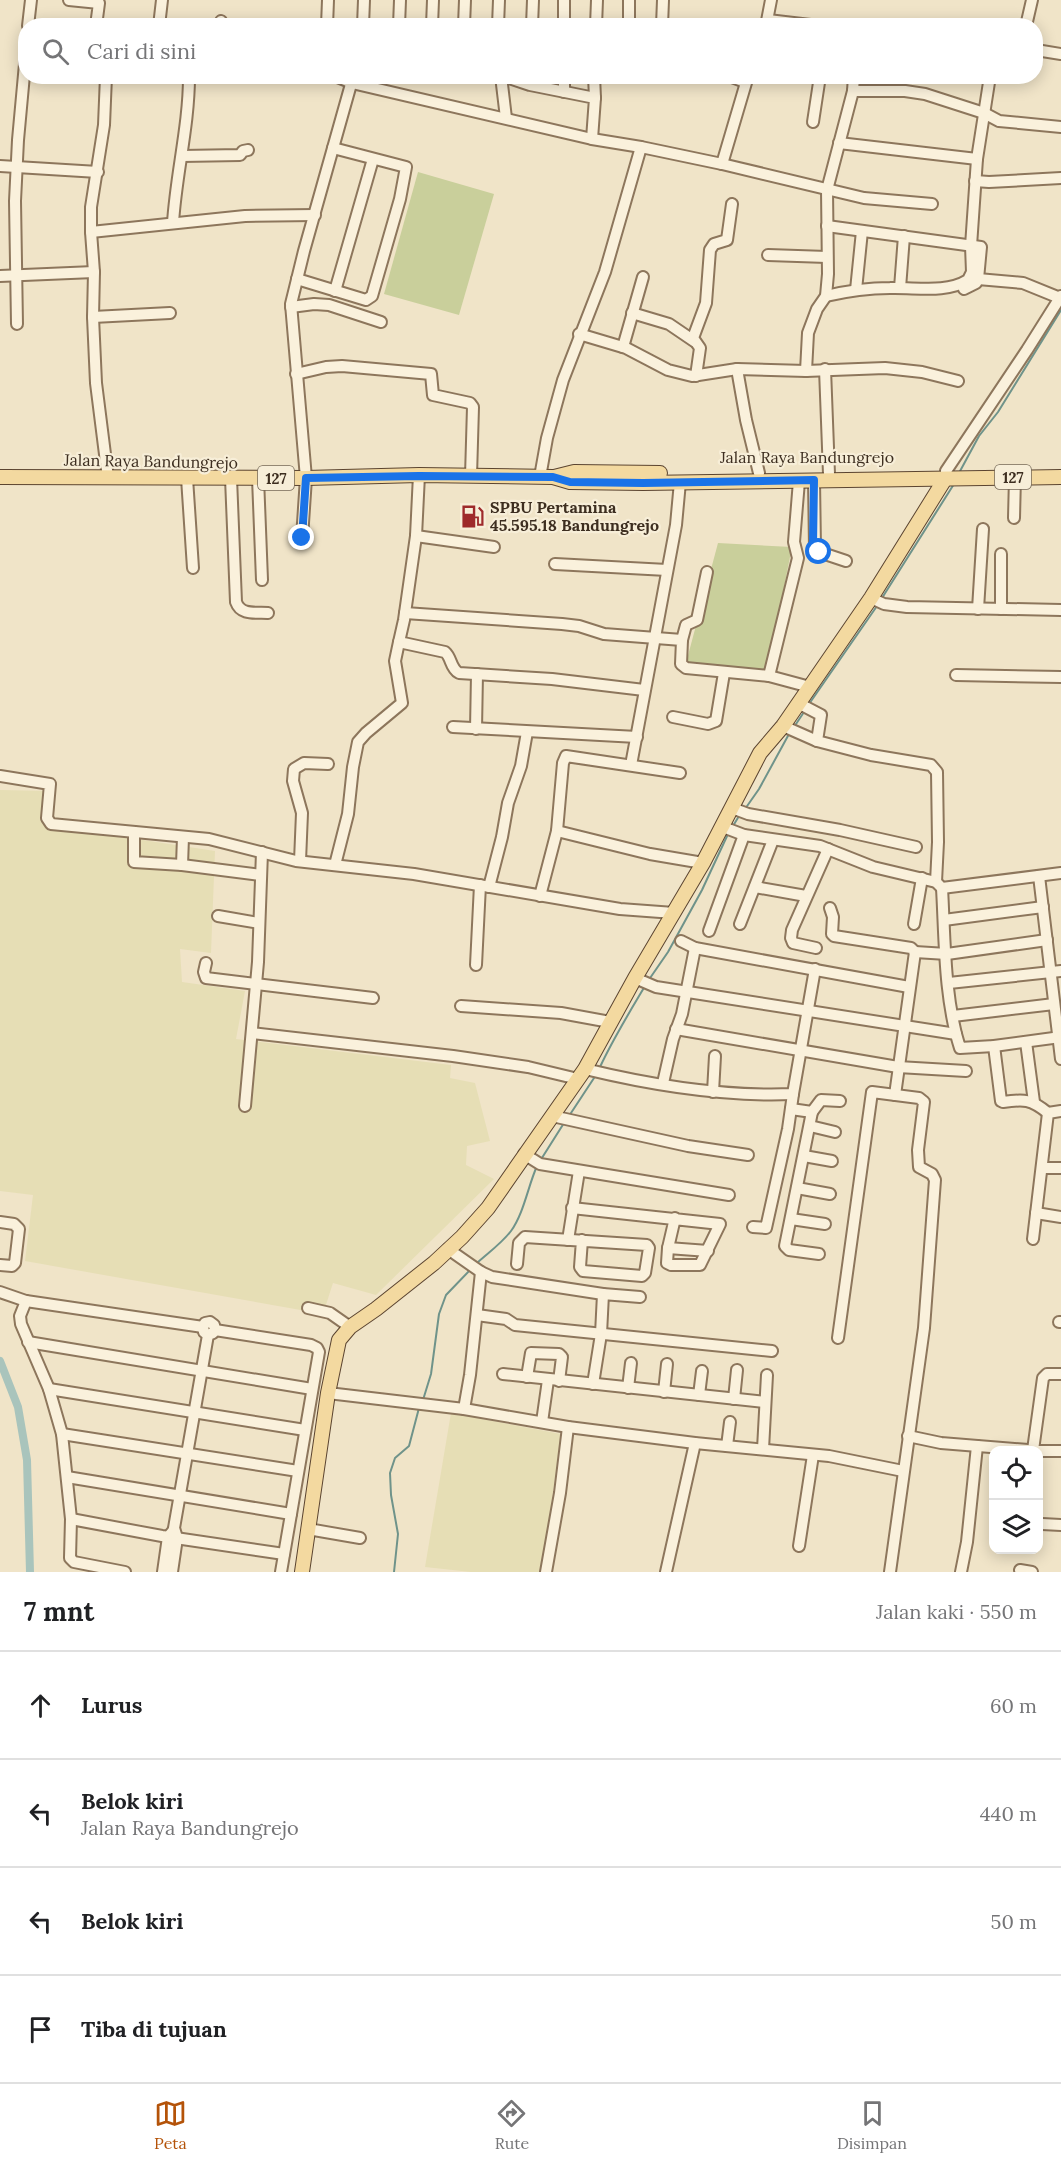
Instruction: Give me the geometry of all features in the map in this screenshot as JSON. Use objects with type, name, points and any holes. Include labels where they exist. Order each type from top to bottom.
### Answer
[{"type":"main road","name":"Jalan Raya Bandungrejo","points":[[0,477],[546,477],[574,472],[759,473],[834,476],[954,475],[1061,470]]},
{"type":"main road","name":"Jalan Raya Bandungrejo","points":[[954,475],[1061,477]]},
{"type":"main road","points":[[302,1572],[337,1343],[350,1327],[376,1309],[448,1249],[532,1159],[561,1118],[588,1073],[610,1022],[638,979],[703,863],[732,831],[760,753],[789,730],[810,687],[876,601],[954,475]]},
{"type":"main road","name":"Jalan Raya Bandungrejo","points":[[546,477],[570,482],[681,482],[799,481],[834,476]]},
{"type":"street","points":[[29,18],[32,0]]},
{"type":"street","points":[[72,0],[99,3],[97,18]]},
{"type":"street","points":[[160,18],[162,0]]},
{"type":"street","points":[[327,18],[328,0]]},
{"type":"street","points":[[363,18],[364,0]]},
{"type":"street","points":[[399,18],[400,0]]},
{"type":"street","points":[[432,18],[433,0]]},
{"type":"street","points":[[464,18],[465,0]]},
{"type":"street","points":[[498,18],[499,0]]},
{"type":"street","points":[[532,18],[533,0]]},
{"type":"street","points":[[564,0],[564,18]]},
{"type":"street","points":[[596,18],[597,0]]},
{"type":"street","points":[[629,0],[629,18]]},
{"type":"street","points":[[663,0],[663,18]]},
{"type":"street","points":[[768,18],[771,0]]},
{"type":"street","points":[[1028,18],[1032,0]]},
{"type":"street","points":[[1043,51],[1061,54]]},
{"type":"street","points":[[17,324],[16,166],[23,84]]},
{"type":"street","points":[[106,84],[104,125],[92,207],[91,232],[97,399],[108,478]]},
{"type":"street","points":[[173,223],[176,189],[183,156],[188,84]]},
{"type":"street","points":[[302,538],[306,478],[291,307],[351,84]]},
{"type":"street","points":[[368,84],[592,139],[722,164],[864,198],[932,204]]},
{"type":"street","points":[[503,84],[506,118]]},
{"type":"street","points":[[541,84],[564,92],[595,98]]},
{"type":"street","points":[[564,84],[564,92]]},
{"type":"street","points":[[592,139],[594,84]]},
{"type":"street","points":[[722,164],[745,84]]},
{"type":"street","points":[[813,122],[819,84]]},
{"type":"street","points":[[806,371],[808,333],[817,309],[826,296],[827,190],[853,84]]},
{"type":"street","points":[[826,296],[856,290],[944,288],[968,280],[972,272],[971,246],[977,159],[989,84]]},
{"type":"street","points":[[853,91],[905,91],[925,94],[984,113],[999,121],[1061,127]]},
{"type":"street","points":[[839,143],[977,159]]},
{"type":"street","points":[[546,477],[549,428],[579,334],[605,273],[641,147]]},
{"type":"street","points":[[297,279],[362,299],[369,299],[379,275],[407,169],[405,166],[333,148]]},
{"type":"street","points":[[183,156],[240,155],[243,151],[248,150]]},
{"type":"street","points":[[335,291],[373,159]]},
{"type":"street","points":[[0,166],[98,172]]},
{"type":"street","points":[[975,181],[1061,178]]},
{"type":"street","points":[[694,340],[706,303],[710,250],[714,244],[727,240],[732,204]]},
{"type":"street","points":[[91,232],[245,216],[315,215]]},
{"type":"street","points":[[827,226],[981,247],[976,283],[964,289],[962,283]]},
{"type":"street","points":[[856,290],[862,231]]},
{"type":"street","points":[[900,288],[904,236]]},
{"type":"street","points":[[768,255],[827,258]]},
{"type":"street","points":[[0,276],[94,272]]},
{"type":"street","points":[[623,348],[643,277]]},
{"type":"street","points":[[954,475],[1060,297],[1023,283],[978,279]]},
{"type":"street","points":[[291,307],[329,305],[381,322]]},
{"type":"street","points":[[93,317],[170,313]]},
{"type":"street","points":[[632,313],[669,324],[694,340],[700,348],[696,376]]},
{"type":"street","points":[[579,334],[623,348],[668,370],[696,376],[737,369],[806,371],[885,368],[922,372],[958,381]]},
{"type":"street","points":[[297,374],[326,367],[342,366],[432,374],[433,395],[466,402],[473,406],[471,476]]},
{"type":"street","points":[[737,369],[759,473]]},
{"type":"street","points":[[825,369],[834,476]]},
{"type":"street","points":[[335,865],[348,814],[358,742],[366,732],[402,704],[395,661],[405,613],[416,536],[419,476]]},
{"type":"street","points":[[1014,518],[1015,477]]},
{"type":"street","points":[[187,478],[193,568]]},
{"type":"street","points":[[231,478],[236,602],[240,609],[247,612],[268,613]]},
{"type":"street","points":[[258,478],[262,580]]},
{"type":"street","points":[[814,480],[813,545],[819,552],[846,561]]},
{"type":"street","points":[[769,676],[798,558],[794,542],[799,481]]},
{"type":"street","points":[[631,765],[676,525],[681,482]]},
{"type":"street","points":[[978,609],[983,529]]},
{"type":"street","points":[[416,536],[494,547]]},
{"type":"street","points":[[1001,554],[1001,609]]},
{"type":"street","points":[[555,564],[667,570]]},
{"type":"street","points":[[707,572],[697,620],[686,625],[682,640],[681,664],[683,667],[769,676],[810,687]]},
{"type":"street","points":[[876,601],[907,607],[1061,610]]},
{"type":"street","points":[[405,613],[579,626],[598,633],[682,640]]},
{"type":"street","points":[[399,642],[445,652],[457,672],[552,679],[644,690]]},
{"type":"street","points":[[673,717],[708,724],[716,721],[724,673]]},
{"type":"street","points":[[476,729],[477,674]]},
{"type":"street","points":[[956,675],[1061,677]]},
{"type":"street","points":[[802,705],[822,717],[818,741]]},
{"type":"street","points":[[453,727],[637,737]]},
{"type":"street","points":[[789,730],[818,741],[871,755],[935,767],[938,795],[939,885],[953,1016],[960,1048],[1060,1037]]},
{"type":"street","points":[[476,965],[484,886],[502,837],[508,803],[521,766],[528,732]]},
{"type":"street","points":[[540,896],[557,831],[563,763],[566,756],[680,773]]},
{"type":"street","points":[[300,861],[302,813],[293,781],[294,769],[304,763],[328,764]]},
{"type":"street","points":[[0,776],[50,784],[47,818],[51,824],[221,841],[300,861],[414,874],[620,909],[674,913]]},
{"type":"street","points":[[739,811],[840,830],[916,848]]},
{"type":"street","points":[[557,831],[650,854],[703,863]]},
{"type":"street","points":[[709,931],[732,831],[828,849],[873,867],[922,878],[939,885],[1061,873]]},
{"type":"street","points":[[134,832],[134,862],[182,865],[261,875]]},
{"type":"street","points":[[182,865],[183,837]]},
{"type":"street","points":[[740,924],[773,840]]},
{"type":"street","points":[[816,948],[793,943],[792,930],[828,849]]},
{"type":"street","points":[[245,1106],[256,983],[262,852]]},
{"type":"street","points":[[1039,876],[1047,940],[1056,972],[1054,1004],[1061,1059]]},
{"type":"street","points":[[914,924],[922,878]]},
{"type":"street","points":[[755,887],[806,896]]},
{"type":"street","points":[[944,920],[1043,907]]},
{"type":"street","points":[[830,908],[834,936],[911,948],[915,952],[946,954],[1047,940]]},
{"type":"street","points":[[218,916],[259,923]]},
{"type":"street","points":[[681,941],[695,948],[909,987]]},
{"type":"street","points":[[663,1083],[676,1029],[682,1014],[695,948]]},
{"type":"street","points":[[895,1095],[915,952]]},
{"type":"street","points":[[206,963],[204,972],[206,978],[373,998]]},
{"type":"street","points":[[753,1227],[766,1228],[815,969]]},
{"type":"street","points":[[949,983],[1056,972]]},
{"type":"street","points":[[638,979],[656,987],[956,1034]]},
{"type":"street","points":[[953,1016],[1054,1004]]},
{"type":"street","points":[[461,1006],[561,1013],[610,1022]]},
{"type":"street","points":[[676,1029],[898,1067],[966,1071]]},
{"type":"street","points":[[252,1033],[588,1073],[713,1092],[793,1094]]},
{"type":"street","points":[[1026,1042],[1034,1102]]},
{"type":"street","points":[[994,1046],[1001,1101],[1034,1102],[1048,1113],[1061,1111]]},
{"type":"street","points":[[713,1092],[715,1056]]},
{"type":"street","points":[[838,1338],[872,1092],[923,1100],[917,1160],[919,1167],[932,1174],[935,1180],[924,1328],[890,1572]]},
{"type":"street","points":[[819,1254],[789,1250],[786,1247],[812,1112],[821,1100],[840,1101]]},
{"type":"street","points":[[790,1109],[812,1112]]},
{"type":"street","points":[[1033,1239],[1048,1113]]},
{"type":"street","points":[[561,1118],[688,1146],[748,1155]]},
{"type":"street","points":[[810,1126],[836,1132]]},
{"type":"street","points":[[804,1156],[832,1161]]},
{"type":"street","points":[[532,1159],[579,1171],[729,1195]]},
{"type":"street","points":[[1042,1168],[1061,1168]]},
{"type":"street","points":[[568,1240],[579,1171]]},
{"type":"street","points":[[797,1188],[830,1194]]},
{"type":"street","points":[[572,1208],[675,1218],[724,1224],[700,1265],[671,1265],[666,1260],[675,1218]]},
{"type":"street","points":[[1036,1213],[1061,1217]]},
{"type":"street","points":[[791,1219],[825,1224]]},
{"type":"street","points":[[0,1222],[14,1224],[19,1229],[15,1263],[12,1266],[0,1264]]},
{"type":"street","points":[[516,1264],[519,1243],[525,1238],[582,1240],[647,1245],[649,1248],[645,1273],[642,1275],[583,1271],[580,1266],[582,1240]]},
{"type":"street","points":[[668,1248],[708,1251]]},
{"type":"street","points":[[448,1249],[492,1277],[603,1294],[640,1297]]},
{"type":"street","points":[[464,1409],[477,1315],[475,1267]]},
{"type":"street","points":[[0,1292],[26,1300],[208,1331],[314,1346],[319,1356],[281,1572]]},
{"type":"street","points":[[594,1384],[601,1334],[603,1294]]},
{"type":"street","points":[[26,1300],[20,1319],[49,1389],[62,1434],[71,1519],[69,1555],[72,1561],[124,1572]]},
{"type":"street","points":[[308,1308],[330,1313],[350,1327]]},
{"type":"street","points":[[477,1315],[506,1320],[515,1325],[772,1351]]},
{"type":"street","points":[[163,1572],[173,1534],[208,1331]]},
{"type":"street","points":[[28,1342],[312,1389]]},
{"type":"street","points":[[527,1377],[531,1353],[559,1354],[562,1357],[559,1381]]},
{"type":"street","points":[[628,1388],[631,1363]]},
{"type":"street","points":[[664,1392],[668,1364]]},
{"type":"street","points":[[734,1399],[737,1370]]},
{"type":"street","points":[[699,1395],[702,1371]]},
{"type":"street","points":[[503,1374],[765,1402]]},
{"type":"street","points":[[1034,1446],[1043,1378],[1047,1374],[1061,1374]]},
{"type":"street","points":[[763,1449],[767,1375]]},
{"type":"street","points":[[542,1422],[548,1380]]},
{"type":"street","points":[[49,1389],[305,1430]]},
{"type":"street","points":[[328,1393],[464,1409],[568,1427],[695,1443],[844,1458],[903,1471]]},
{"type":"street","points":[[727,1446],[730,1422]]},
{"type":"street","points":[[546,1572],[560,1493],[568,1427]]},
{"type":"street","points":[[62,1434],[298,1471]]},
{"type":"street","points":[[909,1436],[941,1443],[989,1447]]},
{"type":"street","points":[[666,1572],[695,1443]]},
{"type":"street","points":[[961,1572],[967,1542],[977,1446]]},
{"type":"street","points":[[1043,1451],[1061,1451]]},
{"type":"street","points":[[799,1546],[813,1455]]},
{"type":"street","points":[[68,1477],[291,1514]]},
{"type":"street","points":[[71,1519],[284,1554]]},
{"type":"street","points":[[1043,1524],[1061,1525]]},
{"type":"street","points":[[308,1529],[360,1538]]},
{"type":"street","points":[[172,1572],[173,1534]]},
{"type":"shaded area","points":[[0,790],[48,791],[45,825],[215,851],[211,953],[180,949],[182,982],[245,991],[236,1039],[451,1065],[450,1078],[475,1083],[490,1141],[467,1146],[466,1165],[494,1179],[376,1295],[333,1283],[323,1314],[25,1261],[33,1195],[0,1191]]},
{"type":"shaded area","points":[[451,1413],[561,1434],[542,1572],[471,1572],[425,1567]]},
{"type":"green space","points":[[418,172],[494,194],[459,315],[384,294]]},
{"type":"green space","points":[[718,543],[792,547],[767,673],[686,663]]},
{"type":"waterway","points":[[959,473],[979,436],[998,412],[1061,310]]},
{"type":"waterway","points":[[882,598],[954,484]]},
{"type":"waterway","points":[[809,704],[877,606]]},
{"type":"waterway","points":[[794,727],[804,712]]},
{"type":"waterway","points":[[745,809],[759,789],[789,734]]},
{"type":"waterway","points":[[733,826],[739,816]]},
{"type":"waterway","points":[[648,981],[668,952],[702,890],[728,834]]},
{"type":"waterway","points":[[600,1067],[645,986]]},
{"type":"waterway","points":[[569,1116],[596,1075]]},
{"type":"waterway","points":[[540,1161],[564,1123]]},
{"type":"waterway","points":[[477,1263],[511,1231],[523,1208],[537,1166]]},
{"type":"waterway","points":[[423,1400],[431,1374],[439,1314],[446,1295],[471,1269]]},
{"type":"waterway","points":[[0,1361],[18,1407],[27,1460],[30,1572]]},
{"type":"waterway","points":[[394,1572],[398,1534],[391,1495],[390,1473],[395,1458],[409,1446],[419,1408]]},
{"type":"place","name":"SPBU Pertamina 45.595.18 Bandungrejo","points":[[472,516]]},
{"type":"route","points":[[302,538],[306,478],[553,477],[570,482],[643,483],[814,480],[813,545],[819,552]]}]
